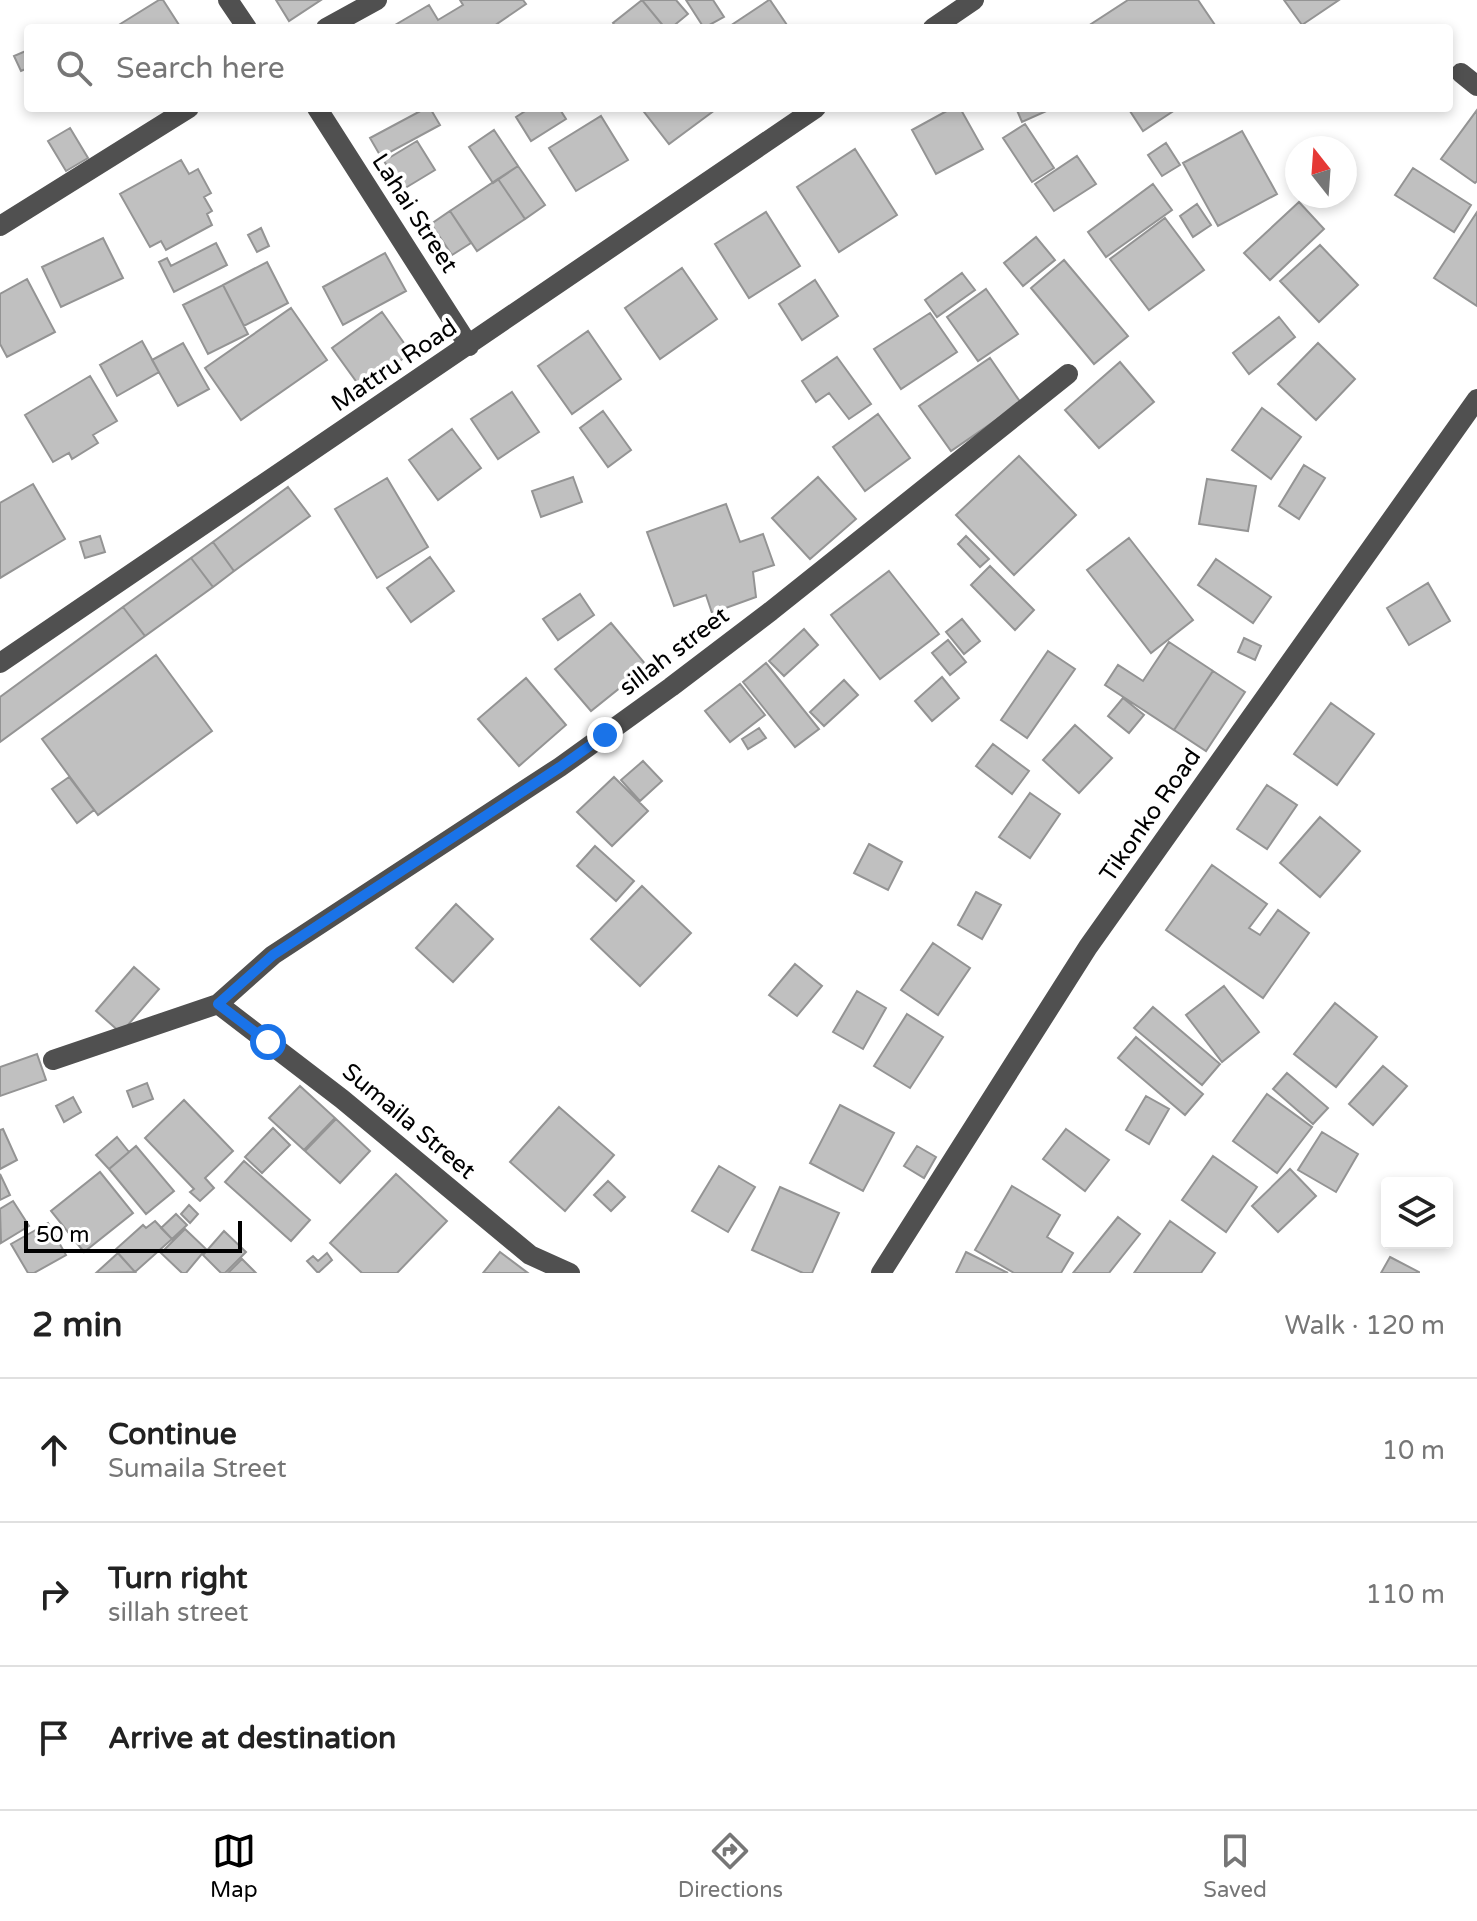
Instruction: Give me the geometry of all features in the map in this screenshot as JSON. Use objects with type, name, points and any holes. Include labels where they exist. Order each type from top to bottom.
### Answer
[{"type":"street","points":[[228,0],[244,24]]},
{"type":"street","points":[[333,24],[377,0]]},
{"type":"street","points":[[939,24],[974,0]]},
{"type":"street","points":[[0,226],[183,112]]},
{"type":"street","name":"Lahai Street","points":[[320,112],[469,346]]},
{"type":"street","name":"Mattru Road","points":[[0,663],[810,112]]},
{"type":"street","name":"sillah street","points":[[218,1004],[273,955],[560,767],[671,687],[1068,374]]},
{"type":"street","name":"Tikonko Road","points":[[881,1273],[1088,947],[1477,399]]},
{"type":"street","points":[[53,1060],[218,1004]]},
{"type":"street","name":"Sumaila Street","points":[[218,1004],[342,1099],[530,1255],[570,1273]]},
{"type":"building","points":[[163,0],[178,24],[120,24]]},
{"type":"building","points":[[276,0],[321,0],[289,21]]},
{"type":"building","points":[[460,0],[523,0],[526,4],[497,24],[397,24],[429,5],[438,20],[463,5]]},
{"type":"building","points":[[642,0],[662,24],[614,24]]},
{"type":"building","points":[[642,0],[676,0],[688,14],[676,24],[662,24]]},
{"type":"building","points":[[686,0],[713,0],[724,17],[711,24],[701,24]]},
{"type":"building","points":[[769,0],[786,24],[733,24]]},
{"type":"building","points":[[1128,0],[1198,0],[1214,24],[1091,24]]},
{"type":"building","points":[[1284,0],[1339,0],[1303,24]]},
{"type":"building","points":[[24,52],[24,70],[21,71],[14,56]]},
{"type":"building","points":[[1477,110],[1477,181],[1475,183],[1441,159]]},
{"type":"building","points":[[419,112],[432,112],[440,125],[381,157],[370,138]]},
{"type":"building","points":[[524,112],[562,112],[566,119],[531,141],[516,117]]},
{"type":"building","points":[[644,112],[712,112],[669,144]]},
{"type":"building","points":[[945,112],[962,112],[983,149],[936,174],[912,130]]},
{"type":"building","points":[[1018,112],[1044,112],[1022,122]]},
{"type":"building","points":[[1131,112],[1172,112],[1143,131]]},
{"type":"building","points":[[601,116],[628,160],[576,191],[549,148]]},
{"type":"building","points":[[1025,124],[1054,168],[1032,182],[1003,138]]},
{"type":"building","points":[[70,128],[88,158],[66,171],[48,141]]},
{"type":"building","points":[[494,130],[518,166],[493,183],[469,147]]},
{"type":"building","points":[[1242,131],[1277,194],[1218,226],[1183,163]]},
{"type":"building","points":[[417,141],[435,170],[402,190],[384,161]]},
{"type":"building","points":[[1166,143],[1180,165],[1162,176],[1148,155]]},
{"type":"building","points":[[855,149],[897,215],[839,252],[797,187]]},
{"type":"building","points":[[1077,156],[1096,184],[1054,211],[1035,184]]},
{"type":"building","points":[[181,160],[189,174],[198,169],[211,193],[204,197],[212,211],[207,214],[212,225],[166,250],[161,241],[150,247],[120,194]]},
{"type":"building","points":[[518,166],[545,205],[525,219],[498,179]]},
{"type":"building","points":[[1413,168],[1471,205],[1454,232],[1395,195]]},
{"type":"building","points":[[498,179],[525,219],[477,251],[450,211]]},
{"type":"building","points":[[1153,184],[1172,210],[1106,257],[1088,232]]},
{"type":"building","points":[[1197,204],[1211,225],[1193,237],[1180,216]]},
{"type":"building","points":[[1293,208],[1305,208],[1324,229],[1270,280],[1244,253]]},
{"type":"building","points":[[450,211],[471,243],[452,255],[431,224]]},
{"type":"building","points":[[766,212],[800,266],[749,298],[715,244]]},
{"type":"building","points":[[1477,212],[1477,306],[1434,278]]},
{"type":"building","points":[[1165,218],[1204,270],[1149,310],[1110,259]]},
{"type":"building","points":[[261,228],[269,246],[257,252],[248,235]]},
{"type":"building","points":[[1036,237],[1055,260],[1023,286],[1004,263]]},
{"type":"building","points":[[103,238],[123,278],[61,307],[42,267]]},
{"type":"building","points":[[216,243],[227,265],[174,292],[159,262],[167,258],[171,266]]},
{"type":"building","points":[[1320,245],[1358,285],[1319,322],[1280,281]]},
{"type":"building","points":[[385,253],[406,291],[343,325],[323,287]]},
{"type":"building","points":[[1064,260],[1128,336],[1094,364],[1031,288]]},
{"type":"building","points":[[267,262],[288,303],[244,326],[223,285]]},
{"type":"building","points":[[682,268],[717,319],[660,359],[625,308]]},
{"type":"building","points":[[962,273],[975,290],[937,317],[925,300]]},
{"type":"building","points":[[27,279],[55,332],[7,357],[0,344],[0,294]]},
{"type":"building","points":[[815,280],[838,316],[802,340],[779,304]]},
{"type":"building","points":[[223,285],[248,334],[208,354],[183,305]]},
{"type":"building","points":[[986,289],[1018,334],[978,361],[947,317]]},
{"type":"building","points":[[291,308],[327,360],[241,420],[205,368]]},
{"type":"building","points":[[382,312],[411,353],[361,388],[332,348]]},
{"type":"building","points":[[930,313],[957,352],[901,389],[874,349]]},
{"type":"building","points":[[1279,317],[1295,337],[1249,374],[1233,353]]},
{"type":"building","points":[[588,331],[621,379],[572,414],[538,366]]},
{"type":"building","points":[[142,341],[159,372],[117,396],[100,365]]},
{"type":"building","points":[[183,343],[209,389],[178,406],[152,360]]},
{"type":"building","points":[[1318,343],[1355,379],[1316,420],[1278,384]]},
{"type":"building","points":[[837,357],[871,404],[849,419],[829,393],[816,402],[802,381]]},
{"type":"building","points":[[990,358],[1021,403],[951,451],[919,406]]},
{"type":"building","points":[[1120,362],[1154,402],[1099,448],[1065,410]]},
{"type":"building","points":[[90,376],[117,421],[93,435],[98,443],[72,459],[69,453],[53,462],[25,415]]},
{"type":"building","points":[[512,392],[539,432],[498,459],[471,419]]},
{"type":"building","points":[[1262,408],[1301,437],[1271,479],[1232,450]]},
{"type":"building","points":[[603,411],[631,450],[608,467],[580,428]]},
{"type":"building","points":[[878,414],[910,458],[865,491],[833,447]]},
{"type":"building","points":[[452,429],[481,468],[438,500],[409,460]]},
{"type":"building","points":[[1019,456],[1076,515],[1014,575],[956,515]]},
{"type":"building","points":[[1304,465],[1325,478],[1299,519],[1279,506]]},
{"type":"building","points":[[573,477],[582,502],[541,517],[532,491]]},
{"type":"building","points":[[818,477],[856,519],[810,559],[772,518]]},
{"type":"building","points":[[387,478],[428,547],[377,578],[335,509]]},
{"type":"building","points":[[1207,479],[1256,486],[1248,531],[1199,524]]},
{"type":"building","points":[[33,484],[65,539],[0,578],[0,503]]},
{"type":"building","points":[[288,487],[310,516],[234,571],[213,542]]},
{"type":"building","points":[[726,504],[740,542],[763,534],[774,565],[753,572],[756,597],[712,613],[706,595],[674,606],[647,532]]},
{"type":"building","points":[[100,536],[105,552],[85,558],[80,542]]},
{"type":"building","points":[[966,536],[989,559],[980,567],[958,544]]},
{"type":"building","points":[[1129,538],[1193,620],[1151,653],[1087,570]]},
{"type":"building","points":[[213,542],[234,571],[213,587],[191,558]]},
{"type":"building","points":[[430,557],[454,591],[411,622],[387,588]]},
{"type":"building","points":[[191,558],[213,587],[145,636],[123,607]]},
{"type":"building","points":[[1216,559],[1271,597],[1253,623],[1198,585]]},
{"type":"building","points":[[990,566],[1034,610],[1015,630],[971,585]]},
{"type":"building","points":[[889,571],[939,634],[880,679],[831,615]]},
{"type":"building","points":[[1428,583],[1450,621],[1409,645],[1387,608]]},
{"type":"building","points":[[580,594],[594,615],[558,640],[543,619]]},
{"type":"building","points":[[123,607],[145,636],[0,742],[0,697]]},
{"type":"building","points":[[962,619],[980,641],[964,654],[946,632]]},
{"type":"building","points":[[611,623],[647,666],[591,711],[555,669]]},
{"type":"building","points":[[804,629],[818,645],[784,676],[769,661]]},
{"type":"building","points":[[1244,638],[1261,646],[1255,660],[1238,652]]},
{"type":"building","points":[[948,640],[966,662],[950,675],[932,653]]},
{"type":"building","points":[[1169,642],[1213,671],[1174,730],[1105,685],[1118,665],[1143,681]]},
{"type":"building","points":[[1048,651],[1075,669],[1027,738],[1001,720]]},
{"type":"building","points":[[156,655],[212,731],[98,815],[42,739]]},
{"type":"building","points":[[766,663],[819,729],[795,747],[743,682]]},
{"type":"building","points":[[1213,671],[1245,692],[1206,751],[1174,730]]},
{"type":"building","points":[[942,677],[959,698],[932,721],[915,701]]},
{"type":"building","points":[[526,678],[566,725],[519,766],[478,719]]},
{"type":"building","points":[[844,680],[858,695],[824,726],[810,712]]},
{"type":"building","points":[[740,684],[765,715],[730,742],[705,711]]},
{"type":"building","points":[[1123,698],[1144,715],[1129,733],[1108,716]]},
{"type":"building","points":[[1331,703],[1374,734],[1337,785],[1294,754]]},
{"type":"building","points":[[1075,725],[1112,758],[1079,793],[1043,760]]},
{"type":"building","points":[[759,728],[766,738],[748,749],[742,739]]},
{"type":"building","points":[[993,744],[1029,771],[1012,794],[976,766]]},
{"type":"building","points":[[643,761],[662,781],[640,801],[621,780]]},
{"type":"building","points":[[69,777],[94,810],[77,823],[52,789]]},
{"type":"building","points":[[614,777],[648,811],[612,846],[577,812]]},
{"type":"building","points":[[1267,785],[1297,805],[1267,849],[1237,829]]},
{"type":"building","points":[[1030,793],[1060,814],[1030,858],[999,837]]},
{"type":"building","points":[[1320,817],[1360,851],[1320,897],[1280,863]]},
{"type":"building","points":[[869,844],[902,862],[888,890],[854,873]]},
{"type":"building","points":[[595,846],[634,881],[616,901],[577,866]]},
{"type":"building","points":[[1212,865],[1267,904],[1249,928],[1260,935],[1278,910],[1309,933],[1263,998],[1166,930]]},
{"type":"building","points":[[642,886],[691,933],[640,986],[591,939]]},
{"type":"building","points":[[976,892],[1001,905],[982,939],[958,925]]},
{"type":"building","points":[[456,904],[493,939],[453,982],[416,948]]},
{"type":"building","points":[[933,943],[970,968],[938,1015],[901,990]]},
{"type":"building","points":[[795,964],[822,986],[797,1016],[769,995]]},
{"type":"building","points":[[134,967],[159,989],[121,1033],[96,1011]]},
{"type":"building","points":[[1224,986],[1259,1032],[1222,1062],[1186,1015]]},
{"type":"building","points":[[857,991],[886,1008],[863,1049],[833,1032]]},
{"type":"building","points":[[1335,1003],[1377,1037],[1336,1087],[1294,1054]]},
{"type":"building","points":[[1153,1007],[1220,1064],[1202,1085],[1134,1028]]},
{"type":"building","points":[[907,1014],[943,1037],[910,1088],[874,1066]]},
{"type":"building","points":[[1136,1037],[1203,1094],[1185,1115],[1118,1058]]},
{"type":"building","points":[[37,1054],[46,1080],[0,1096],[0,1067]]},
{"type":"building","points":[[1383,1066],[1407,1086],[1373,1125],[1349,1104]]},
{"type":"building","points":[[1287,1073],[1328,1108],[1313,1124],[1273,1089]]},
{"type":"building","points":[[147,1083],[153,1099],[133,1107],[127,1091]]},
{"type":"building","points":[[300,1086],[335,1118],[304,1150],[269,1118]]},
{"type":"building","points":[[1267,1094],[1312,1127],[1277,1173],[1233,1141]]},
{"type":"building","points":[[1146,1096],[1169,1109],[1149,1144],[1126,1130]]},
{"type":"building","points":[[73,1097],[81,1112],[64,1122],[56,1106]]},
{"type":"building","points":[[184,1100],[233,1151],[205,1178],[214,1188],[200,1201],[190,1192],[194,1189],[145,1138]]},
{"type":"building","points":[[840,1105],[894,1133],[863,1191],[810,1163]]},
{"type":"building","points":[[559,1107],[614,1155],[565,1211],[510,1162]]},
{"type":"building","points":[[336,1119],[370,1151],[340,1183],[305,1151]]},
{"type":"building","points":[[273,1128],[290,1145],[262,1173],[245,1157]]},
{"type":"building","points":[[3,1129],[17,1160],[0,1169],[0,1130]]},
{"type":"building","points":[[1066,1129],[1109,1160],[1085,1191],[1043,1159]]},
{"type":"building","points":[[1322,1132],[1358,1154],[1336,1192],[1298,1170]]},
{"type":"building","points":[[117,1137],[129,1152],[109,1169],[96,1155]]},
{"type":"building","points":[[136,1146],[174,1191],[146,1214],[109,1169]]},
{"type":"building","points":[[917,1146],[936,1157],[924,1178],[904,1166]]},
{"type":"building","points":[[1213,1156],[1257,1187],[1226,1232],[1182,1200]]},
{"type":"building","points":[[244,1161],[310,1220],[291,1241],[225,1182]]},
{"type":"building","points":[[719,1166],[755,1187],[728,1232],[692,1211]]},
{"type":"building","points":[[1290,1169],[1316,1196],[1278,1232],[1252,1206]]},
{"type":"building","points":[[100,1172],[133,1213],[84,1252],[51,1211]]},
{"type":"building","points":[[0,1174],[10,1195],[0,1200]]},
{"type":"building","points":[[396,1174],[447,1221],[397,1273],[362,1273],[330,1243]]},
{"type":"building","points":[[608,1181],[625,1197],[611,1211],[594,1195]]},
{"type":"building","points":[[1012,1186],[1060,1215],[1047,1237],[1073,1253],[1061,1273],[1014,1273],[975,1250]]},
{"type":"building","points":[[780,1187],[839,1213],[812,1273],[803,1273],[752,1250]]},
{"type":"building","points":[[13,1201],[29,1226],[1,1243],[0,1209]]},
{"type":"building","points":[[189,1205],[198,1214],[190,1223],[181,1214]]},
{"type":"building","points":[[176,1214],[187,1225],[172,1239],[161,1228]]},
{"type":"building","points":[[1118,1217],[1140,1234],[1109,1273],[1073,1273]]},
{"type":"building","points":[[155,1221],[172,1239],[135,1272],[115,1250],[143,1225],[146,1228]]},
{"type":"building","points":[[1170,1221],[1215,1253],[1201,1273],[1134,1273]]},
{"type":"building","points":[[48,1223],[66,1255],[34,1273],[28,1273],[11,1244]]},
{"type":"building","points":[[185,1229],[206,1249],[186,1273],[182,1273],[161,1253]]},
{"type":"building","points":[[224,1231],[246,1252],[225,1273],[221,1273],[203,1255]]},
{"type":"building","points":[[500,1252],[528,1273],[483,1273]]},
{"type":"building","points":[[966,1252],[1008,1273],[956,1273]]},
{"type":"building","points":[[118,1253],[135,1272],[96,1273]]},
{"type":"building","points":[[327,1253],[332,1260],[318,1273],[307,1261],[313,1256],[318,1261]]},
{"type":"building","points":[[1390,1257],[1419,1272],[1419,1273],[1381,1273]]},
{"type":"building","points":[[242,1259],[256,1273],[228,1273]]},
{"type":"route","points":[[268,1042],[218,1004],[273,955],[605,735]]}]
